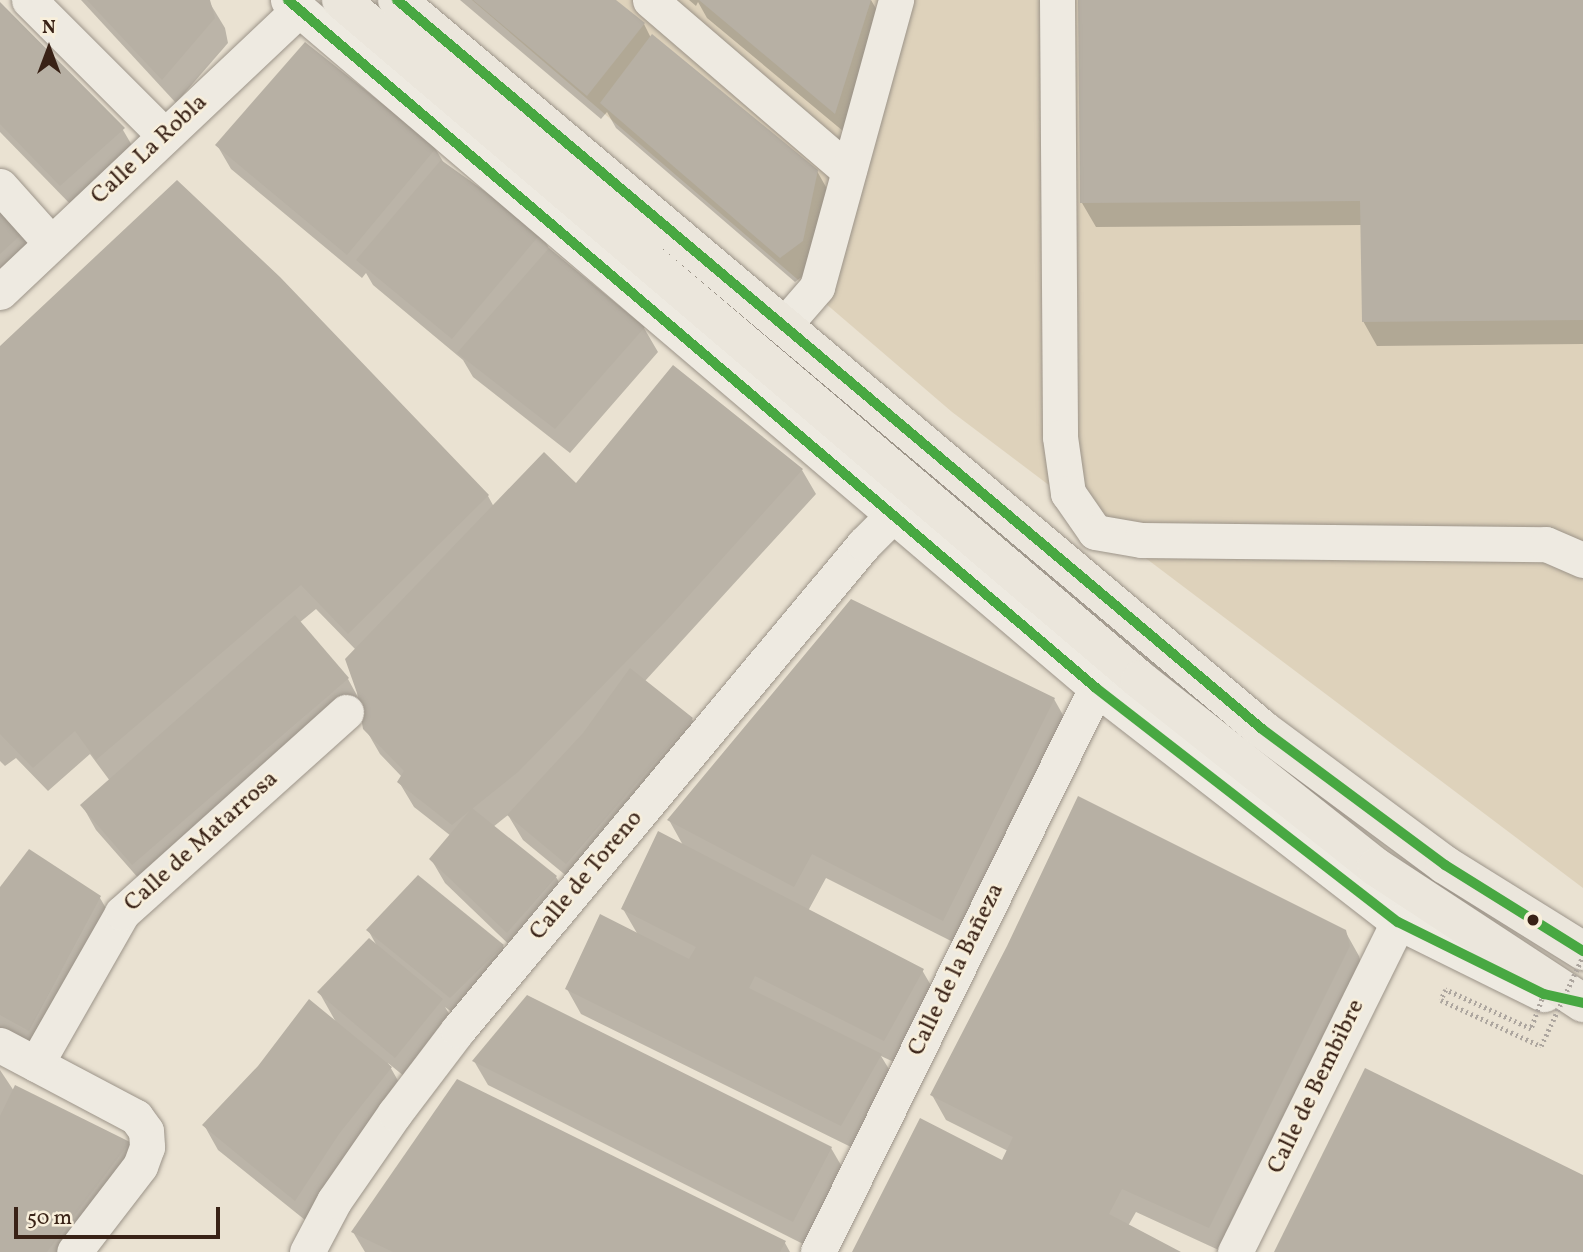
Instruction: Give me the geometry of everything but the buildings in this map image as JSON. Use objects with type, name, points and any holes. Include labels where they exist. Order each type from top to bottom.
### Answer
[{"type":"main road","points":[[341,0],[1140,680],[1376,867],[1582,1002]]},
{"type":"main road","points":[[397,0],[785,324],[1262,729],[1445,865],[1583,951]]},
{"type":"street","points":[[29,0],[166,136]]},
{"type":"street","points":[[650,0],[849,171]]},
{"type":"street","points":[[785,324],[817,287],[897,0]]},
{"type":"street","points":[[1057,0],[1060,437],[1068,493],[1095,532],[1140,540],[1545,544],[1583,560]]},
{"type":"street","points":[[293,4],[891,517],[1096,688],[1398,922],[1544,994],[1582,1002]]},
{"type":"street","name":"Calle La Robla","points":[[0,292],[50,242],[166,136],[293,4]]},
{"type":"street","points":[[0,186],[50,242]]},
{"type":"street","name":"Calle de Toreno","points":[[307,1252],[341,1190],[458,1030],[864,544],[891,517]]},
{"type":"street","name":"Calle de la Bañeza","points":[[818,1252],[1096,688]]},
{"type":"street","name":"Calle de Matarrosa","points":[[36,1064],[122,913],[346,712]]},
{"type":"street","name":"Calle de Bembibre","points":[[1235,1252],[1398,922]]},
{"type":"street","points":[[0,1045],[136,1117],[146,1131],[147,1147],[140,1166],[74,1252]]},
{"type":"path","points":[[1544,994],[1531,1030],[1446,990],[1441,1000],[1541,1046],[1583,956]]},
{"type":"shaded area","points":[[472,0],[1583,0],[1583,888],[952,412]]},
{"type":"transit line","points":[[288,0],[1096,688],[1398,922],[1544,994],[1583,1003]]},
{"type":"transit line","points":[[397,0],[1262,729],[1445,865],[1583,951]]}]
